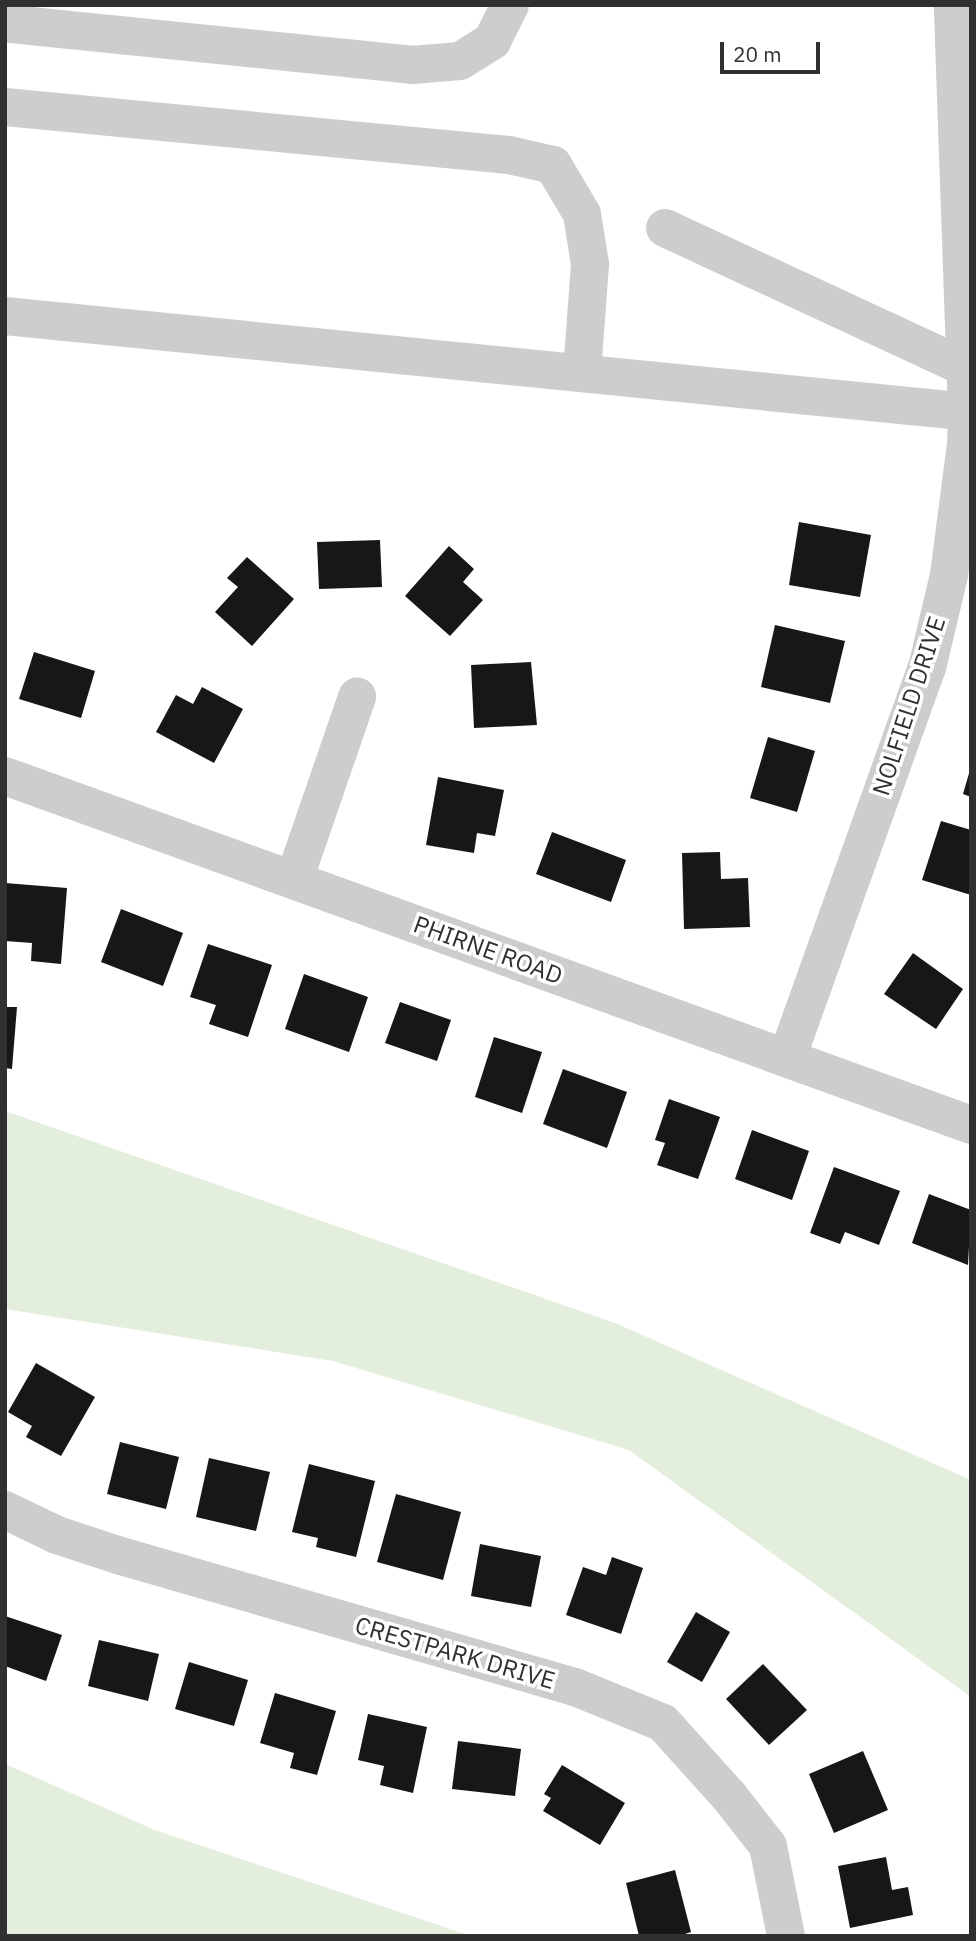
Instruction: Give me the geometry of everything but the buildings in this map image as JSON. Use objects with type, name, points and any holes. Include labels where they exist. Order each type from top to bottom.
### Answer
[{"type":"street","points":[[5,19],[12,24],[412,65],[460,61],[492,41],[510,5]]},
{"type":"street","name":"NOLFIELD DRIVE","points":[[787,1058],[927,668],[948,575],[968,423],[953,5]]},
{"type":"street","points":[[5,107],[509,155],[553,165],[582,214],[590,264],[582,373]]},
{"type":"street","points":[[665,228],[967,368]]},
{"type":"street","points":[[5,316],[582,373],[968,423]]},
{"type":"street","points":[[294,880],[357,697]]},
{"type":"street","name":"PHIRNE ROAD","points":[[5,776],[971,1125]]},
{"type":"street","name":"CRESTPARK DRIVE","points":[[5,1510],[57,1535],[121,1556],[575,1687],[663,1723],[729,1796],[768,1846],[786,1936]]},
{"type":"green space","points":[[5,1111],[615,1323],[971,1480],[971,1697],[629,1450],[333,1361],[5,1309]]},
{"type":"green space","points":[[5,1764],[155,1830],[471,1936],[5,1936]]}]
